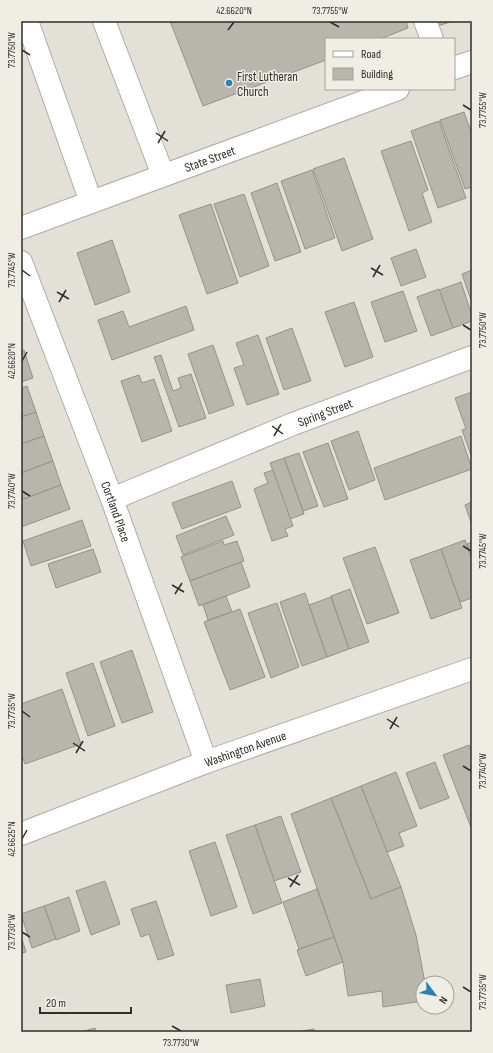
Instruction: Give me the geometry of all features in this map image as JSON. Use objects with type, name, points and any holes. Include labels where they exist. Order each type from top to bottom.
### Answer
[{"type":"street","points":[[27,21],[91,202]]},
{"type":"street","points":[[104,21],[163,175]]},
{"type":"street","points":[[425,21],[432,38]]},
{"type":"street","points":[[455,68],[472,62]]},
{"type":"street","name":"State Street","points":[[21,228],[395,90]]},
{"type":"street","name":"Cortland Place","points":[[21,262],[112,499],[206,762]]},
{"type":"street","name":"Spring Street","points":[[112,499],[293,424],[472,357]]},
{"type":"street","name":"Washington Avenue","points":[[21,834],[206,762],[472,669]]},
{"type":"building","name":"First Lutheran Church","points":[[170,21],[406,21],[408,28],[383,38],[325,38],[325,60],[203,106]]},
{"type":"building","points":[[437,21],[453,21],[438,26]]},
{"type":"building","points":[[464,112],[472,135],[472,187],[465,189],[440,120]]},
{"type":"building","points":[[439,121],[466,198],[438,208],[411,131]]},
{"type":"building","points":[[411,141],[428,190],[422,193],[432,222],[409,231],[381,151]]},
{"type":"building","points":[[344,158],[373,239],[342,251],[313,169]]},
{"type":"building","points":[[312,170],[335,238],[305,249],[281,181]]},
{"type":"building","points":[[277,183],[301,252],[275,261],[251,193]]},
{"type":"building","points":[[244,194],[269,266],[240,277],[214,204]]},
{"type":"building","points":[[211,204],[238,283],[207,294],[179,215]]},
{"type":"building","points":[[112,240],[130,292],[95,305],[77,253]]},
{"type":"building","points":[[416,249],[426,277],[401,286],[391,258]]},
{"type":"building","points":[[472,270],[472,303],[462,274]]},
{"type":"building","points":[[461,282],[472,316],[472,321],[453,328],[439,290]]},
{"type":"building","points":[[439,289],[453,328],[431,336],[417,297]]},
{"type":"building","points":[[403,291],[417,331],[385,342],[371,302]]},
{"type":"building","points":[[354,302],[373,357],[345,367],[325,312]]},
{"type":"building","points":[[186,306],[194,330],[112,360],[98,320],[123,311],[129,327]]},
{"type":"building","points":[[292,328],[311,381],[284,390],[266,338]]},
{"type":"building","points":[[258,335],[279,394],[247,405],[234,368],[244,365],[236,343]]},
{"type":"building","points":[[213,345],[234,405],[209,414],[188,354]]},
{"type":"building","points":[[24,350],[33,378],[21,382],[21,351]]},
{"type":"building","points":[[161,355],[173,391],[181,388],[178,378],[191,374],[206,418],[179,427],[154,357]]},
{"type":"building","points":[[139,375],[142,383],[154,379],[172,431],[142,442],[121,381]]},
{"type":"building","points":[[27,386],[36,412],[21,417],[21,388]]},
{"type":"building","points":[[472,392],[471,455],[462,430],[466,429],[455,398]]},
{"type":"building","points":[[36,412],[44,436],[21,444],[21,417]]},
{"type":"building","points":[[358,431],[375,480],[349,490],[331,441]]},
{"type":"building","points":[[44,436],[53,461],[21,473],[21,444]]},
{"type":"building","points":[[461,436],[472,469],[385,500],[374,468]]},
{"type":"building","points":[[328,443],[348,499],[324,507],[303,452]]},
{"type":"building","points":[[299,453],[318,506],[303,511],[284,458]]},
{"type":"building","points":[[284,458],[304,514],[290,519],[270,463]]},
{"type":"building","points":[[53,461],[61,485],[21,500],[21,473]]},
{"type":"building","points":[[273,470],[293,526],[285,529],[288,536],[272,541],[254,489],[268,483],[264,473]]},
{"type":"building","points":[[232,481],[241,507],[182,529],[172,503]]},
{"type":"building","points":[[61,485],[70,509],[21,527],[21,500]]},
{"type":"building","points":[[472,502],[472,525],[465,505]]},
{"type":"building","points":[[226,516],[234,535],[183,555],[176,536]]},
{"type":"building","points":[[82,520],[91,546],[31,566],[23,541]]},
{"type":"building","points":[[465,540],[472,560],[472,598],[460,602],[441,549]]},
{"type":"building","points":[[223,541],[224,545],[237,541],[244,561],[190,581],[181,557]]},
{"type":"building","points":[[472,542],[472,559],[467,544]]},
{"type":"building","points":[[375,547],[399,613],[367,624],[343,558]]},
{"type":"building","points":[[93,549],[101,572],[56,588],[48,564]]},
{"type":"building","points":[[441,549],[462,608],[431,619],[410,560]]},
{"type":"building","points":[[241,562],[250,587],[199,606],[190,581]]},
{"type":"building","points":[[350,589],[369,642],[349,649],[331,596]]},
{"type":"building","points":[[305,593],[327,657],[302,666],[280,602]]},
{"type":"building","points":[[226,596],[232,612],[208,620],[203,605]]},
{"type":"building","points":[[331,597],[349,649],[327,657],[309,605]]},
{"type":"building","points":[[277,603],[299,667],[271,678],[248,613]]},
{"type":"building","points":[[240,609],[265,677],[230,690],[204,622]]},
{"type":"building","points":[[132,650],[153,712],[122,723],[100,662]]},
{"type":"building","points":[[93,663],[115,726],[88,736],[66,673]]},
{"type":"building","points":[[62,689],[81,744],[25,764],[21,753],[21,704]]},
{"type":"building","points":[[469,745],[472,753],[472,830],[443,755]]},
{"type":"building","points":[[435,762],[449,798],[420,809],[406,773]]},
{"type":"building","points":[[396,772],[417,826],[399,833],[404,846],[387,852],[361,786]]},
{"type":"building","points":[[361,786],[401,887],[371,899],[331,798]]},
{"type":"building","points":[[331,798],[371,899],[401,887],[416,935],[424,975],[415,975],[415,1002],[383,1007],[382,991],[348,996],[343,962],[291,814]]},
{"type":"building","points":[[281,816],[301,872],[274,881],[255,825]]},
{"type":"building","points":[[255,825],[282,903],[253,914],[226,835]]},
{"type":"building","points":[[215,842],[237,907],[211,916],[189,851]]},
{"type":"building","points":[[105,881],[120,924],[91,935],[76,891]]},
{"type":"building","points":[[317,889],[334,937],[299,949],[283,902]]},
{"type":"building","points":[[69,897],[80,931],[56,940],[44,906]]},
{"type":"building","points":[[156,901],[174,955],[158,960],[149,934],[141,937],[131,909]]},
{"type":"building","points":[[44,906],[56,939],[32,948],[21,914]]},
{"type":"building","points":[[21,936],[26,952],[21,953]]},
{"type":"building","points":[[334,937],[343,962],[306,976],[297,950]]},
{"type":"building","points":[[260,979],[265,1006],[231,1013],[226,985]]},
{"type":"building","points":[[95,1028],[96,1032],[81,1032]]},
{"type":"building","points":[[314,1029],[314,1032],[295,1032]]},
{"type":"place","name":"First Lutheran Church","points":[[229,83]]}]
